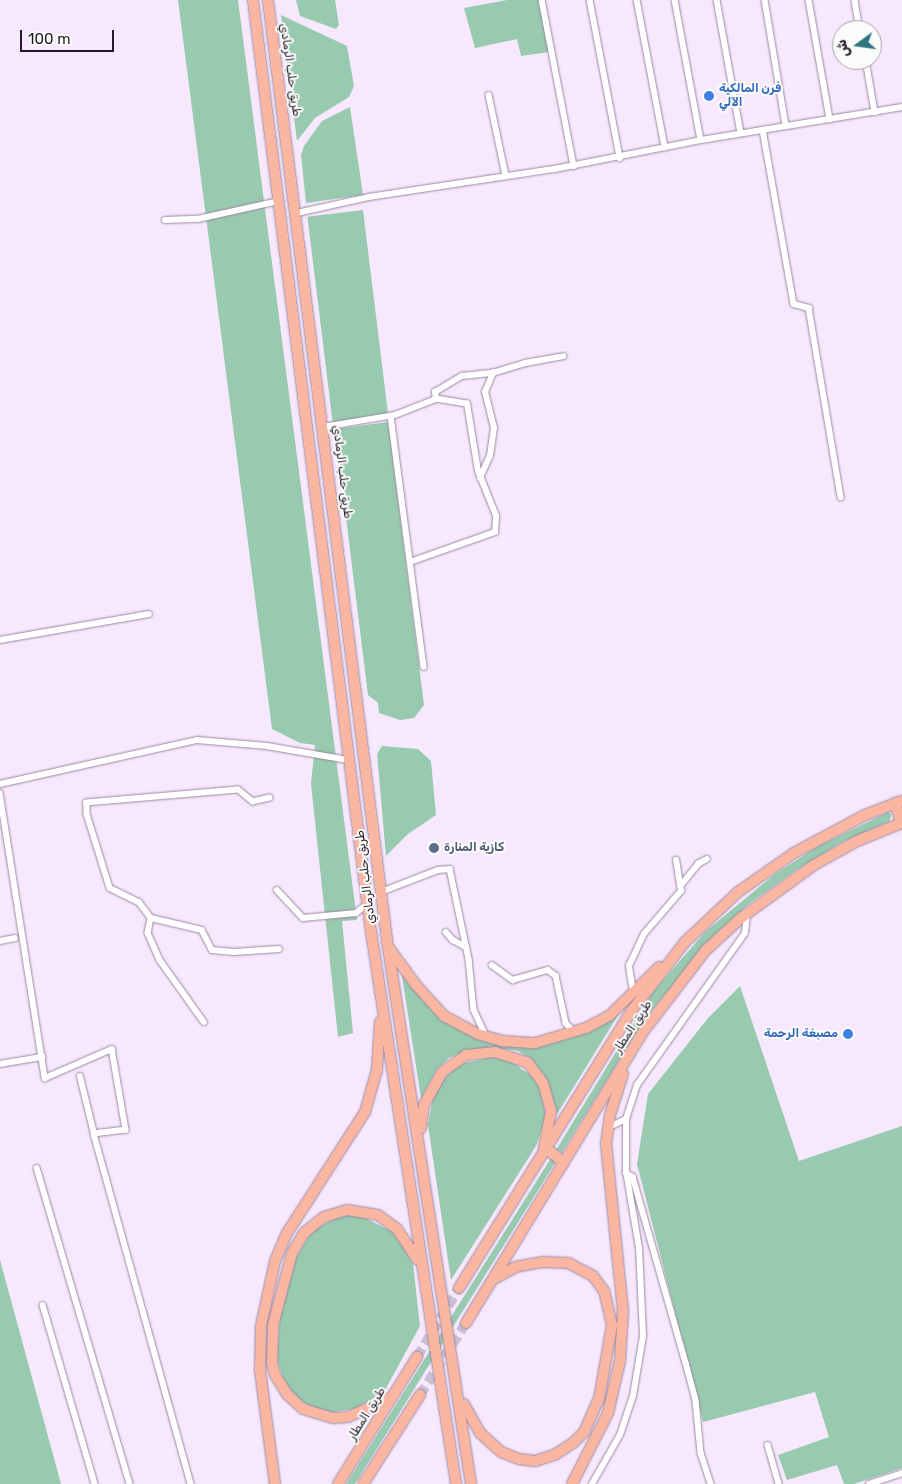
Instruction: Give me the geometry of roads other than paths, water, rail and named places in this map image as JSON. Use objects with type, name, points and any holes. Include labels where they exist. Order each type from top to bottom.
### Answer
[{"type":"highway","points":[[253,0],[367,904],[420,1263],[456,1484]]},
{"type":"highway","name":"طريق حلب الرمادي","points":[[268,0],[297,213],[388,947],[459,1394],[471,1484]]},
{"type":"highway","points":[[898,802],[902,823]]},
{"type":"highway","name":"طريق المطار","points":[[460,1288],[633,1009],[685,942],[738,892],[786,859],[865,815],[898,802]]},
{"type":"highway","name":"طريق المطار","points":[[466,1323],[628,1058],[668,997],[706,950],[747,913],[814,865],[857,841],[902,823]]},
{"type":"highway","points":[[275,1484],[260,1370],[261,1326],[275,1261],[287,1233],[365,1112],[374,1078],[381,1013],[370,925]]},
{"type":"highway","points":[[388,947],[416,985],[444,1016],[486,1036],[535,1043],[574,1032],[610,1015],[685,942]]},
{"type":"highway","points":[[419,1139],[424,1105],[442,1072],[466,1055],[495,1052],[510,1055],[528,1063],[542,1083],[551,1111],[550,1128],[538,1163]]},
{"type":"highway","points":[[572,1484],[608,1413],[620,1361],[623,1311],[606,1144],[628,1058]]},
{"type":"highway","points":[[547,1149],[564,1162]]},
{"type":"highway","points":[[391,1398],[348,1417],[333,1418],[312,1413],[294,1402],[280,1385],[272,1363],[273,1325],[279,1296],[297,1242],[316,1223],[336,1212],[360,1210],[378,1215],[397,1229],[420,1263]]},
{"type":"highway","points":[[459,1394],[474,1424],[490,1443],[519,1460],[536,1461],[556,1454],[574,1443],[584,1432],[599,1399],[612,1325],[604,1291],[593,1276],[569,1263],[543,1262],[516,1267],[494,1278]]},
{"type":"highway","name":"طريق المطار","points":[[338,1484],[417,1357]]},
{"type":"highway","points":[[363,1484],[420,1395]]},
{"type":"street","points":[[542,0],[574,166]]},
{"type":"street","points":[[590,0],[620,158]]},
{"type":"street","points":[[636,0],[665,147]]},
{"type":"street","points":[[675,0],[702,140]]},
{"type":"street","points":[[717,0],[741,133]]},
{"type":"street","points":[[765,0],[786,126]]},
{"type":"street","points":[[809,0],[830,119]]},
{"type":"street","points":[[855,0],[858,20]]},
{"type":"street","points":[[868,70],[875,112]]},
{"type":"street","points":[[489,96],[506,176]]},
{"type":"street","points":[[297,213],[369,197],[574,166],[702,140],[902,107]]},
{"type":"street","points":[[763,130],[794,304],[809,308],[841,496]]},
{"type":"street","points":[[165,220],[198,219],[279,200]]},
{"type":"street","points":[[436,399],[435,392],[462,376],[493,373],[525,363],[563,356]]},
{"type":"street","points":[[480,478],[490,456],[494,428],[485,392],[493,373]]},
{"type":"street","points":[[323,427],[391,416],[436,399],[467,404],[480,478],[496,516],[495,532],[410,562]]},
{"type":"street","points":[[391,416],[424,667]]},
{"type":"street","points":[[0,640],[149,614]]},
{"type":"street","points":[[0,784],[197,740],[267,746],[348,764]]},
{"type":"street","points":[[270,798],[253,802],[238,790],[87,803],[87,814],[110,888],[140,902],[151,918],[202,930],[212,950],[234,952],[279,949]]},
{"type":"street","points":[[0,793],[45,1078],[112,1049],[126,1130],[94,1134]]},
{"type":"street","points":[[682,884],[698,864],[707,859]]},
{"type":"street","points":[[634,992],[629,966],[644,934],[681,891],[682,884],[676,860]]},
{"type":"street","points":[[381,892],[438,870],[450,869],[466,947],[474,1010],[486,1036]]},
{"type":"street","points":[[277,890],[303,918],[356,913],[367,904]]},
{"type":"street","points":[[592,1484],[620,1435],[633,1396],[642,1354],[639,1248],[626,1173],[626,1119],[637,1085],[745,933],[747,913]]},
{"type":"street","points":[[151,918],[148,934],[160,960],[204,1022]]},
{"type":"street","points":[[446,932],[453,940],[466,947]]},
{"type":"street","points":[[0,941],[15,938]]},
{"type":"street","points":[[492,964],[513,980],[548,970],[556,976],[566,1023],[574,1032]]},
{"type":"street","points":[[0,1064],[42,1057]]},
{"type":"street","points":[[80,1077],[191,1484]]},
{"type":"street","points":[[609,1127],[626,1119]]},
{"type":"street","points":[[37,1168],[130,1484]]},
{"type":"street","points":[[626,1173],[633,1177],[686,1363],[696,1401],[701,1453],[711,1484]]},
{"type":"street","points":[[43,1305],[95,1484]]},
{"type":"street","points":[[768,1444],[778,1484]]},
{"type":"street","points":[[869,1484],[902,1473]]},
{"type":"tunnel","points":[[417,1357],[459,1288]]},
{"type":"tunnel","points":[[420,1395],[466,1323]]},
{"type":"place","name":"فرن المالكية الآلي","points":[[709,96]]},
{"type":"place","name":"كازية المنارة","points":[[434,848]]},
{"type":"place","name":"مصبغة الرحمة","points":[[848,1034]]}]
